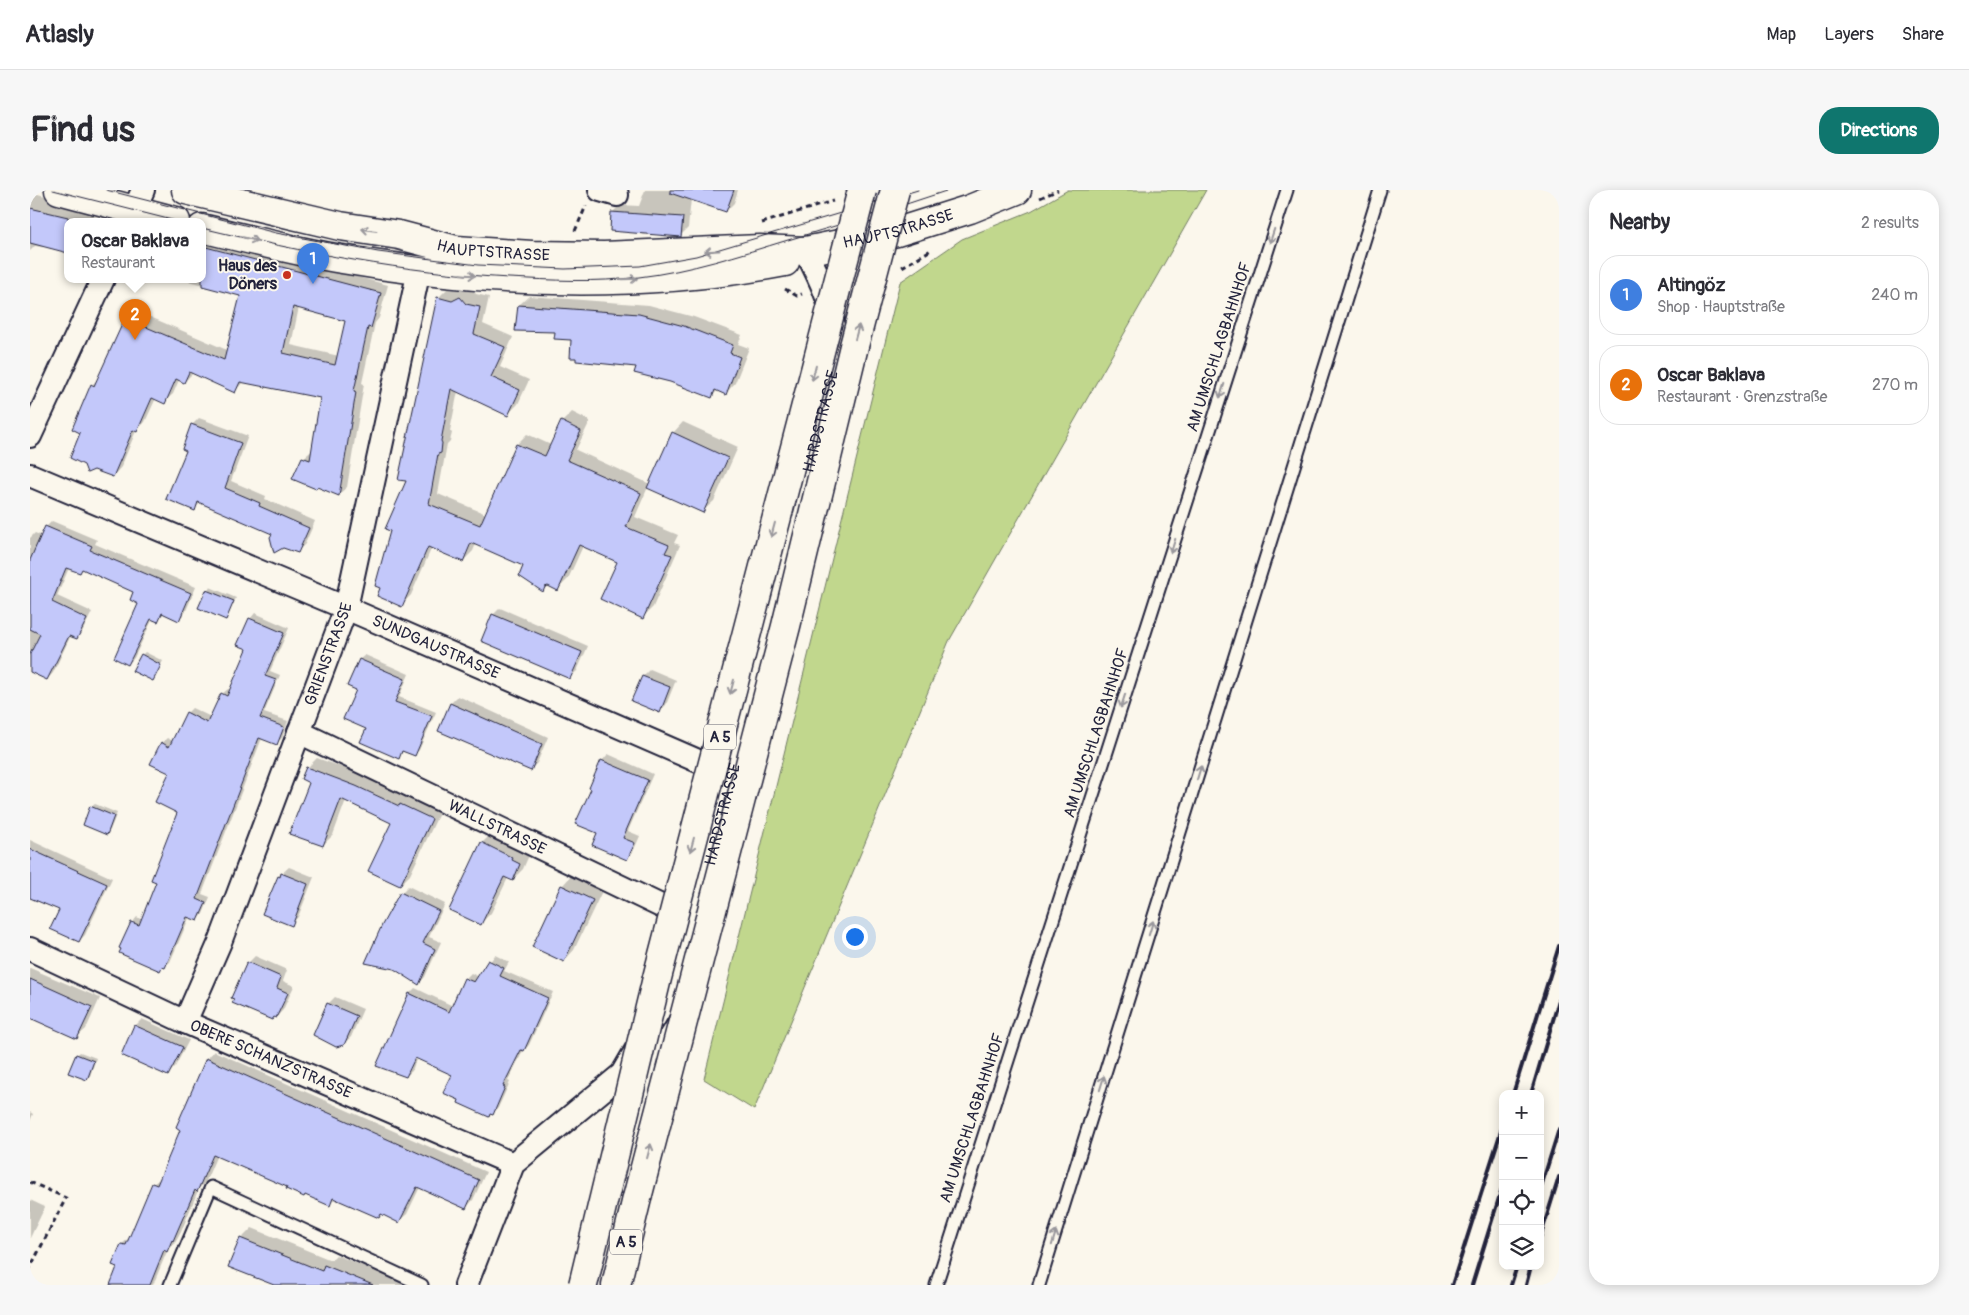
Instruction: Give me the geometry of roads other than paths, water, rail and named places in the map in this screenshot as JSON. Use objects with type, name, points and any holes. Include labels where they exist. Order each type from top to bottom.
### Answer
[{"type":"main road","points":[[59,190],[135,207],[167,218]]},
{"type":"main road","name":"HAUPTSTRASSE","points":[[186,190],[340,226],[399,235],[442,247],[470,252],[604,256],[760,248],[806,251],[897,232],[970,209],[1017,190]]},
{"type":"main road","name":"A 5","points":[[584,1285],[657,978],[862,190]]},
{"type":"main road","name":"A 5","points":[[616,1285],[786,626],[854,346],[895,190]]},
{"type":"main road","name":"HAUPTSTRASSE","points":[[206,229],[334,258],[419,270],[558,281],[666,278],[742,270],[788,261],[806,251]]},
{"type":"street","points":[[594,195],[617,195],[616,190]]},
{"type":"street","name":"HARDSTRASSE","points":[[466,1285],[513,1164],[622,1074],[685,965],[834,369],[834,327],[830,310],[824,288],[806,251]]},
{"type":"street","name":"GRIENSTRASSE","points":[[185,1022],[220,942],[346,608],[419,270]]},
{"type":"street","points":[[30,436],[101,283]]},
{"type":"street","name":"SUNDGAUSTRASSE","points":[[30,474],[346,608],[731,776]]},
{"type":"street","name":"WALLSTRASSE","points":[[299,732],[695,922]]},
{"type":"street","name":"OBERE SCHANZSTRASSE","points":[[30,949],[185,1022],[513,1164]]},
{"type":"lane","name":"AM UMSCHLAGBAHNHOF","points":[[936,1285],[1286,190]]},
{"type":"lane","points":[[1040,1285],[1380,190]]},
{"type":"lane","points":[[170,1285],[211,1187],[422,1285]]},
{"type":"tram line","points":[[53,190],[164,218]]},
{"type":"tram line","points":[[106,190],[276,233],[378,252],[478,265],[565,269],[640,266],[696,256],[918,190]]},
{"type":"tram line","points":[[206,229],[279,246],[354,260],[431,271],[509,278],[607,280],[677,271],[714,262],[949,190]]},
{"type":"railway","points":[[1514,1090],[1559,946]]},
{"type":"railway","points":[[1532,1090],[1559,1000]]},
{"type":"railway","points":[[1543,1180],[1559,1129]]},
{"type":"railway","points":[[1452,1285],[1500,1135]]},
{"type":"railway","points":[[1544,1225],[1559,1177]]},
{"type":"railway","points":[[1472,1285],[1499,1198]]},
{"type":"railway","points":[[1511,1285],[1516,1270]]},
{"type":"railway","points":[[1526,1285],[1530,1270]]},
{"type":"place","name":"Haus des Döners","points":[[287,275]]},
{"type":"place","name":"Altingöz","points":[[313,284]]},
{"type":"place","name":"Oscar Baklava","points":[[135,340]]}]
